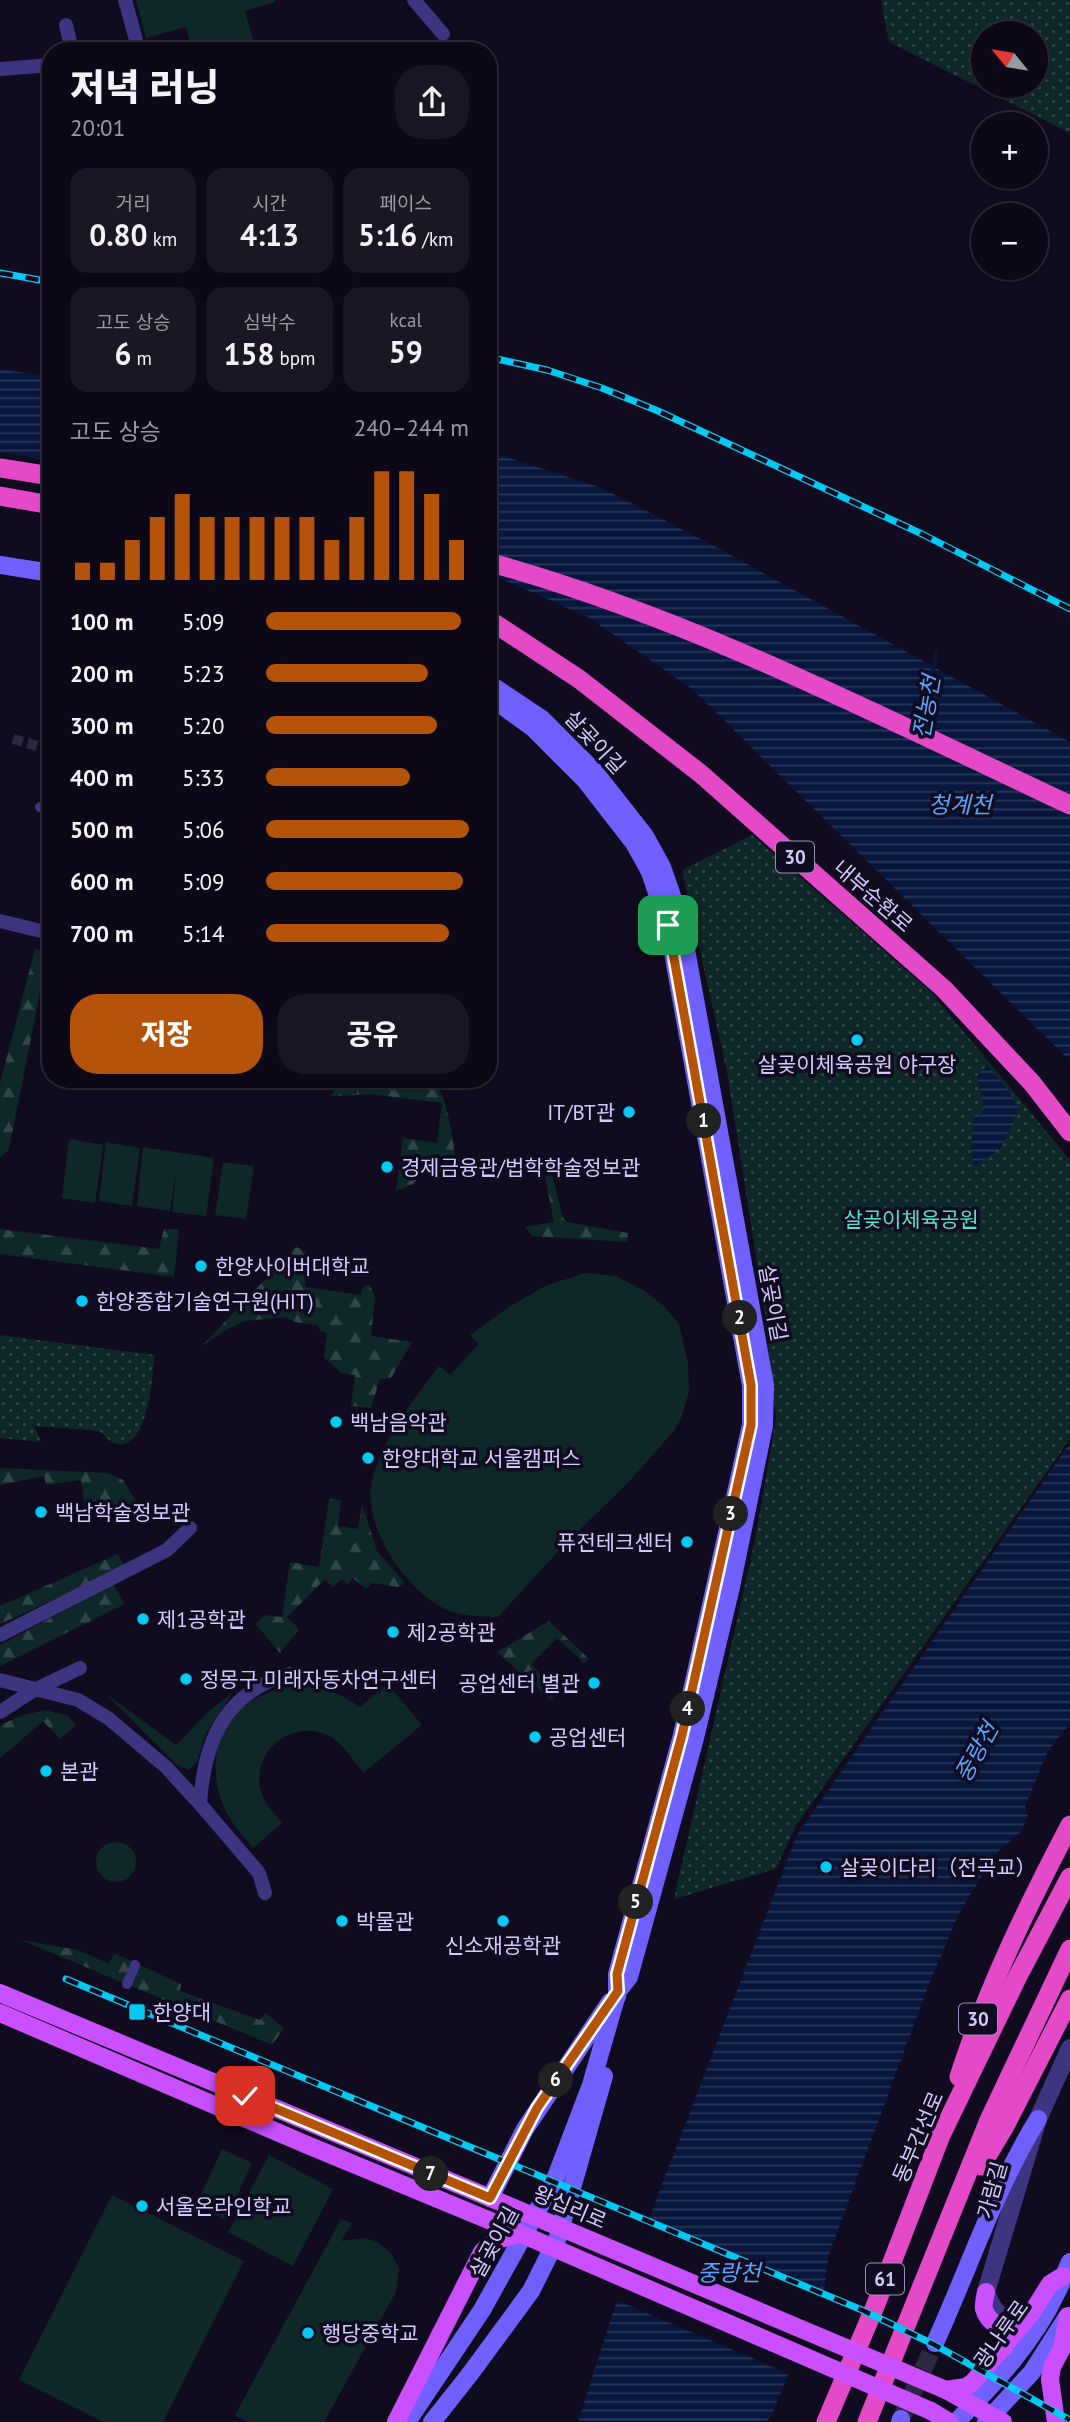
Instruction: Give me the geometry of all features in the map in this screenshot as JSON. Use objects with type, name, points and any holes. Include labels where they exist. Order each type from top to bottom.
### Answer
[{"type":"highway","points":[[0,468],[42,475]]},
{"type":"highway","points":[[0,496],[42,503]]},
{"type":"highway","points":[[497,565],[594,594],[744,654],[1070,805]]},
{"type":"highway","name":"내부순환로","points":[[497,625],[579,679],[721,792],[944,989],[1032,1083],[1070,1132]]},
{"type":"highway","name":"30","points":[[941,2135],[974,2030],[999,1968],[1070,1825]]},
{"type":"highway","name":"동부간선로","points":[[826,2422],[876,2304],[941,2135],[1018,1976],[1070,1877]]},
{"type":"highway","name":"61","points":[[867,2422],[994,2108],[1070,1948]]},
{"type":"highway","points":[[954,2208],[1005,2126],[1070,1999]]},
{"type":"main road","points":[[0,565],[42,572]]},
{"type":"main road","name":"살곶이길","points":[[407,2422],[482,2310],[556,2177],[590,2085],[618,1991],[629,1977],[695,1738],[731,1587],[764,1426],[765,1385],[681,922],[662,867],[645,836],[594,771],[542,719],[497,689]]},
{"type":"main road","name":"살곶이길","points":[[432,2422],[531,2291],[558,2237],[594,2116],[615,2031],[617,1974],[682,1735],[751,1425],[751,1385],[668,925],[650,872],[634,843],[585,780],[533,728],[497,702]]},
{"type":"main road","points":[[490,2198],[531,2118],[618,1991]]},
{"type":"main road","name":"왕십리로","points":[[0,1993],[946,2390],[994,2420]]},
{"type":"main road","points":[[0,2013],[498,2224],[931,2411],[950,2422]]},
{"type":"main road","points":[[935,2343],[1004,2182],[1038,2119]]},
{"type":"main road","points":[[397,2422],[482,2252],[490,2243],[521,2234]]},
{"type":"main road","points":[[946,2390],[966,2387],[973,2382],[1031,2314],[1050,2284],[1063,2277]]},
{"type":"main road","points":[[1046,2353],[1039,2349],[1039,2342],[1055,2314],[1063,2277]]},
{"type":"main road","name":"광나루로","points":[[956,2422],[1018,2355],[1063,2277]]},
{"type":"main road","points":[[986,2292],[983,2308],[988,2317],[1003,2331],[1006,2338],[1004,2348]]},
{"type":"main road","points":[[994,2420],[1046,2353],[1069,2314]]},
{"type":"main road","points":[[1056,2422],[1050,2379],[1052,2367],[1062,2348],[1069,2314]]},
{"type":"street","points":[[125,0],[137,42]]},
{"type":"street","points":[[414,0],[443,34]]},
{"type":"street","points":[[66,25],[70,42]]},
{"type":"street","points":[[0,69],[42,66]]},
{"type":"street","points":[[0,921],[41,931]]},
{"type":"street","points":[[570,1167],[586,1168]]},
{"type":"street","points":[[0,1635],[167,1550],[190,1528]]},
{"type":"street","points":[[0,1712],[34,1690],[80,1668]]},
{"type":"street","points":[[200,1804],[202,1772],[209,1748],[225,1718],[232,1708],[250,1693],[272,1679],[290,1674]]},
{"type":"street","points":[[2,1675],[34,1690],[78,1700],[108,1718],[166,1766],[259,1873],[265,1893]]},
{"type":"street","points":[[127,1984],[135,1965]]},
{"type":"street","name":"가람길","points":[[986,2292],[1038,2119],[1070,2048]]},
{"type":"street","points":[[986,2292],[991,2307],[1000,2316],[1021,2317],[1031,2314]]},
{"type":"green space","points":[[136,0],[275,0],[245,11],[254,42],[190,42],[186,27],[146,38]]},
{"type":"green space","points":[[881,0],[1070,0],[1070,133],[1048,122],[1048,112],[1028,112],[1000,98],[1048,98],[1048,21],[971,21],[971,83],[889,42]]},
{"type":"green space","name":"살곶이체육공원","points":[[752,835],[931,992],[1070,1160],[1070,1439],[795,1827],[776,1869],[674,1899],[755,1540],[776,1418],[764,1306],[727,1072],[682,870]]},
{"type":"green space","points":[[35,949],[42,951],[42,982],[9,1149],[0,1158],[0,1084]]},
{"type":"green space","points":[[334,1088],[357,1088],[356,1095],[332,1096]]},
{"type":"green space","points":[[357,1088],[439,1088],[451,1129],[455,1159],[426,1169],[413,1184],[396,1191],[403,1138],[437,1143],[442,1103],[370,1094],[356,1095]]},
{"type":"green space","points":[[69,1139],[103,1145],[95,1203],[62,1198]]},
{"type":"green space","points":[[106,1142],[140,1148],[132,1206],[99,1201]]},
{"type":"green space","points":[[143,1147],[214,1158],[206,1216],[172,1212],[177,1165],[170,1211],[137,1206]]},
{"type":"green space","points":[[223,1162],[254,1166],[246,1219],[215,1215]]},
{"type":"green space","points":[[552,1175],[563,1218],[567,1222],[628,1233],[627,1242],[532,1236],[525,1227],[554,1222],[545,1176]]},
{"type":"green space","points":[[0,1229],[159,1249],[164,1229],[179,1229],[174,1277],[0,1254]]},
{"type":"green space","points":[[296,1247],[306,1252],[305,1287],[361,1295],[363,1287],[369,1284],[375,1296],[371,1336],[412,1342],[391,1378],[380,1379],[371,1408],[351,1406],[355,1375],[341,1373],[324,1357],[327,1333],[320,1331],[318,1325],[295,1322],[285,1317],[245,1321],[201,1347]]},
{"type":"green space","points":[[585,1273],[616,1276],[643,1290],[664,1306],[679,1324],[688,1364],[689,1392],[681,1419],[673,1432],[627,1484],[566,1543],[498,1617],[450,1611],[419,1591],[404,1575],[381,1538],[371,1499],[376,1466],[400,1420],[439,1366],[450,1375],[479,1344],[470,1335],[509,1307],[545,1286]]},
{"type":"green space","points":[[0,1335],[155,1355],[147,1409],[136,1435],[128,1442],[118,1444],[100,1432],[34,1426],[41,1442],[0,1438]]},
{"type":"green space","points":[[0,1468],[108,1473],[123,1480],[138,1504],[125,1516],[122,1511],[87,1521],[81,1480],[46,1485],[44,1476],[0,1485]]},
{"type":"green space","points":[[329,1499],[341,1500],[338,1526],[358,1529],[362,1504],[377,1551],[405,1583],[398,1587],[372,1583],[366,1589],[353,1578],[347,1584],[342,1579],[333,1587],[325,1579],[287,1617],[299,1629],[280,1653],[256,1624],[265,1615],[282,1617],[290,1562],[319,1567]]},
{"type":"green space","points":[[118,1554],[125,1567],[0,1624],[0,1606]]},
{"type":"green space","points":[[113,1584],[125,1604],[0,1666],[0,1645]]},
{"type":"green space","points":[[549,1621],[589,1659],[584,1663],[557,1638],[531,1664],[558,1693],[551,1700],[497,1652]]},
{"type":"green space","points":[[388,1684],[422,1725],[363,1773],[331,1737],[304,1731],[280,1740],[263,1760],[260,1787],[263,1797],[282,1823],[253,1848],[228,1816],[219,1793],[216,1763],[222,1736],[236,1715],[255,1699],[279,1689],[306,1687],[333,1692],[360,1707]]},
{"type":"green space","points":[[234,1691],[206,1733],[197,1762],[188,1770],[177,1765],[106,1694],[176,1745],[208,1712]]},
{"type":"green space","points":[[46,1710],[68,1716],[76,1725],[60,1739],[43,1721],[0,1758],[0,1725]]},
{"type":"green space","points":[[116,1842],[130,1848],[136,1862],[130,1876],[116,1882],[102,1876],[96,1862],[102,1848]]},
{"type":"green space","points":[[21,1940],[78,1950],[109,1964],[114,1953],[181,1984],[180,1991],[260,2020],[266,2013],[284,2028],[272,2045]]},
{"type":"green space","points":[[222,2149],[252,2163],[226,2220],[196,2206]]},
{"type":"green space","points":[[269,2155],[333,2189],[293,2266],[228,2232]]},
{"type":"green space","points":[[112,2195],[244,2261],[163,2422],[103,2422],[19,2380]]},
{"type":"green space","points":[[341,2219],[352,2223],[341,2241],[365,2238],[377,2242],[391,2253],[399,2268],[396,2292],[324,2422],[249,2422],[235,2415]]},
{"type":"water","points":[[0,369],[42,376],[42,459],[0,452]]},
{"type":"water","name":"청계천","points":[[497,454],[602,488],[718,548],[1070,742],[1070,1061],[692,689],[588,617],[497,577]]},
{"type":"water","points":[[987,1065],[1010,1092],[1019,1109],[1001,1148],[975,1166],[971,1148],[973,1117],[981,1115],[984,1107],[977,1076]]},
{"type":"water","name":"중랑천","points":[[1070,1443],[1070,1724],[1048,1751],[1025,1806],[1028,1816],[1020,1833],[994,1855],[959,1914],[931,1979],[829,2254],[825,2286],[771,2416],[767,2422],[578,2422],[614,2309],[797,1835]]},
{"type":"pier","points":[[644,2220],[824,2298],[792,2375],[614,2299]]},
{"type":"waterway","name":"전농천","points":[[933,672],[936,653]]},
{"type":"tunnel","points":[[13,739],[42,747]]},
{"type":"tunnel","points":[[901,2419],[935,2343]]},
{"type":"railway","points":[[0,273],[42,280]]},
{"type":"railway","points":[[497,359],[547,370],[602,388],[658,411],[922,534],[1070,609]]},
{"type":"railway","points":[[66,1979],[862,2310],[933,2344],[1070,2420]]},
{"type":"place","name":"살곶이체육공원 야구장","points":[[857,1040]]},
{"type":"place","name":"IT/BT관","points":[[629,1112]]},
{"type":"place","name":"경제금융관/법학학술정보관","points":[[387,1167]]},
{"type":"place","name":"한양사이버대학교","points":[[201,1266]]},
{"type":"place","name":"한양종합기술연구원(HIT)","points":[[82,1301]]},
{"type":"place","name":"백남음악관","points":[[336,1422]]},
{"type":"place","name":"한양대학교 서울캠퍼스","points":[[368,1458]]},
{"type":"place","name":"백남학술정보관","points":[[41,1512]]},
{"type":"place","name":"퓨전테크센터","points":[[687,1542]]},
{"type":"place","name":"제1공학관","points":[[143,1619]]},
{"type":"place","name":"제2공학관","points":[[393,1632]]},
{"type":"place","name":"정몽구 미래자동차연구센터","points":[[186,1679]]},
{"type":"place","name":"공업센터 별관","points":[[594,1683]]},
{"type":"place","name":"공업센터","points":[[535,1737]]},
{"type":"place","name":"본관","points":[[46,1771]]},
{"type":"place","name":"살곶이다리（전곡교）","points":[[826,1867]]},
{"type":"place","name":"박물관","points":[[342,1921]]},
{"type":"place","name":"신소재공학관","points":[[503,1921]]},
{"type":"place","name":"한양대","points":[[137,2012]]},
{"type":"place","name":"서울온라인학교","points":[[142,2206]]},
{"type":"place","name":"행당중학교","points":[[308,2333]]},
{"type":"route","points":[[245,2096],[490,2198],[537,2108],[618,1991],[617,1974],[682,1735],[751,1425],[751,1385],[668,925]]}]
